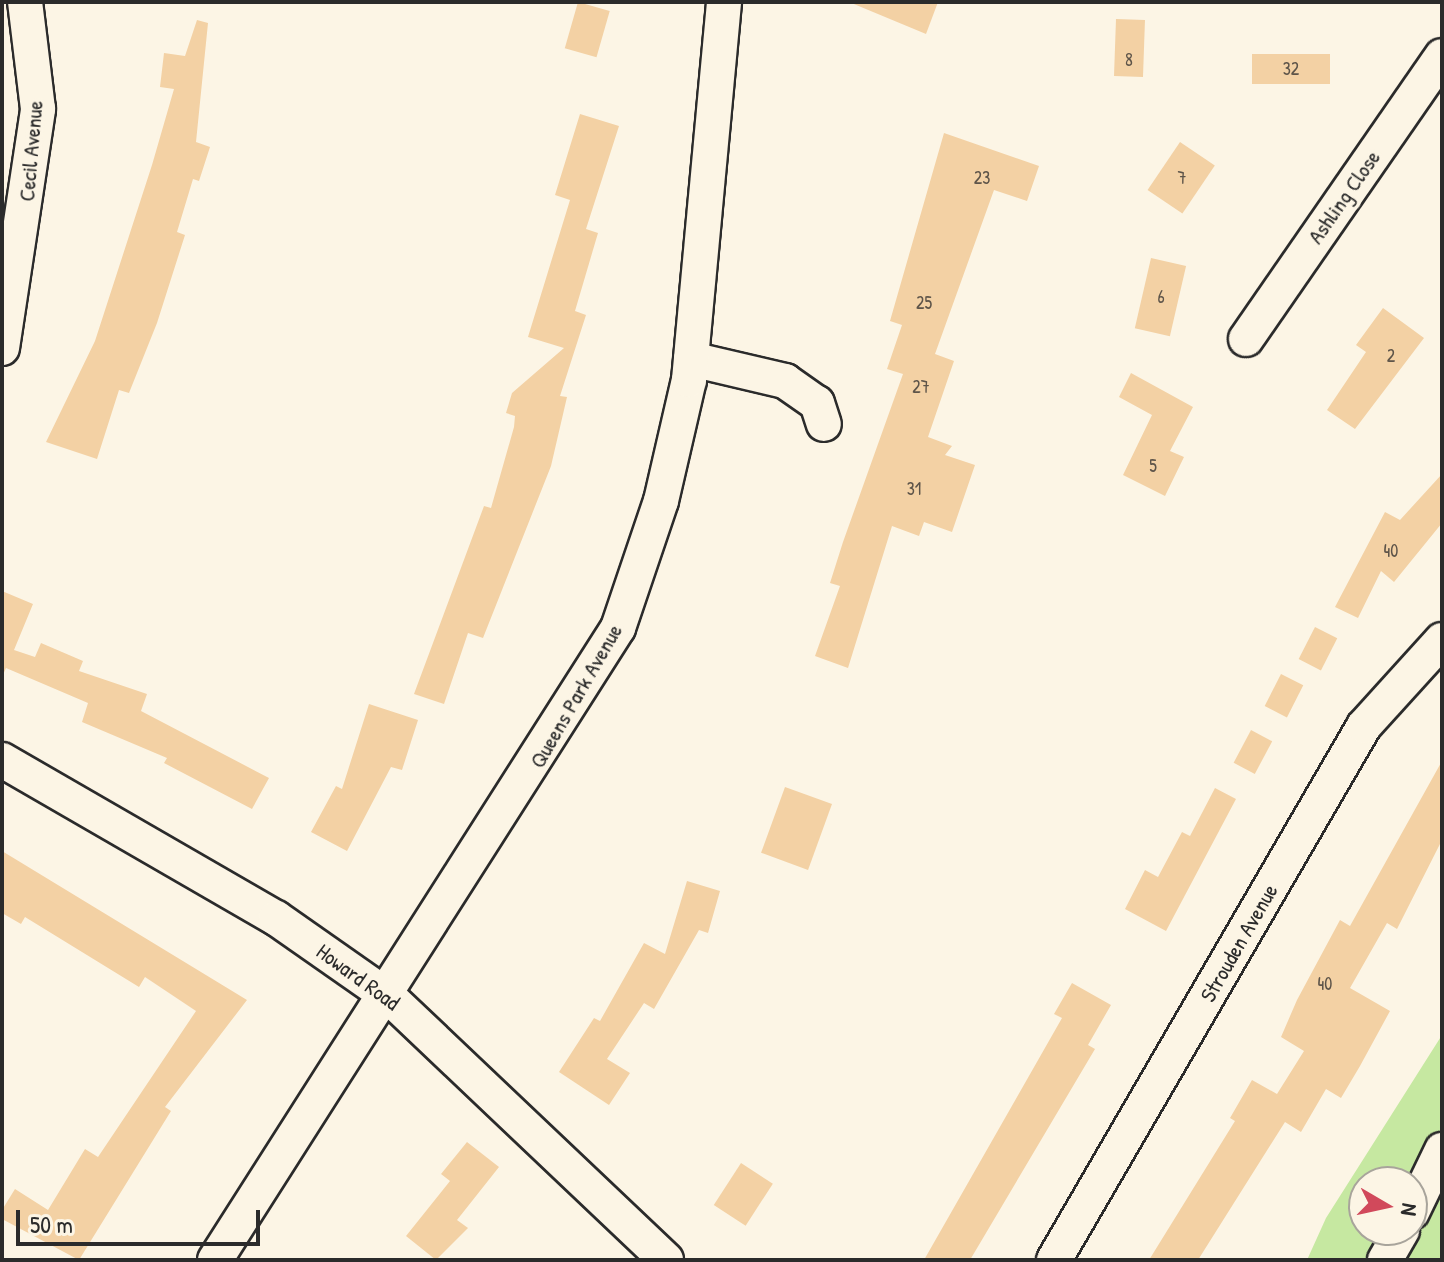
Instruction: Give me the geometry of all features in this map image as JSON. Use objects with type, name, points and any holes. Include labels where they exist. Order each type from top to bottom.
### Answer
[{"type":"street","name":"Cecil Avenue","points":[[2,348],[38,109],[25,2]]},
{"type":"street","name":"Queens Park Avenue","points":[[215,1260],[389,997],[618,628],[661,501],[691,359],[724,2]]},
{"type":"street","name":"Ashling Close","points":[[1246,339],[1442,56]]},
{"type":"street","points":[[691,359],[785,381],[817,403],[824,424]]},
{"type":"street","name":"Strouden Avenue","points":[[1054,1260],[1364,726],[1442,640]]},
{"type":"street","name":"Howard Road","points":[[2,760],[276,918],[389,997],[666,1260]]},
{"type":"street","points":[[1428,1179],[1442,1150]]},
{"type":"green space","points":[[1442,1035],[1442,1260],[1307,1260],[1326,1218],[1348,1183],[1348,1246],[1428,1246],[1428,1166],[1359,1166]]},
{"type":"building","points":[[578,2],[610,11],[596,57],[565,48]]},
{"type":"building","points":[[849,2],[938,2],[926,34]]},
{"type":"building","points":[[1116,19],[1145,20],[1143,77],[1114,76]]},
{"type":"building","points":[[197,20],[208,23],[196,142],[210,147],[199,181],[193,179],[177,232],[185,235],[157,323],[129,393],[119,390],[97,459],[46,442],[95,341],[152,165],[174,89],[160,87],[164,53],[185,56]]},
{"type":"building","points":[[1252,54],[1330,54],[1330,84],[1252,84]]},
{"type":"building","points":[[580,114],[619,126],[586,229],[598,233],[575,311],[586,315],[560,396],[567,397],[551,466],[483,638],[468,633],[444,704],[414,694],[484,506],[491,508],[514,427],[515,416],[506,413],[512,393],[564,348],[528,337],[570,200],[555,195]]},
{"type":"building","points":[[944,133],[1039,166],[1027,201],[994,190],[935,354],[954,361],[928,437],[952,446],[945,455],[975,465],[952,532],[924,522],[919,536],[892,526],[848,668],[815,656],[840,586],[830,583],[903,374],[887,369],[902,325],[890,321]]},
{"type":"building","points":[[1180,142],[1215,165],[1182,214],[1148,190]]},
{"type":"building","points":[[1151,258],[1186,266],[1170,336],[1135,328]]},
{"type":"building","points":[[1383,308],[1424,338],[1355,429],[1327,410],[1366,352],[1356,345]]},
{"type":"building","points":[[1131,373],[1193,407],[1170,451],[1184,457],[1165,496],[1123,475],[1152,415],[1119,397]]},
{"type":"building","points":[[1442,474],[1442,523],[1394,582],[1381,571],[1358,618],[1335,607],[1385,512],[1400,520]]},
{"type":"building","points":[[2,591],[33,604],[14,650],[35,657],[41,643],[83,661],[79,671],[147,694],[141,711],[269,778],[252,809],[164,763],[167,758],[82,722],[88,703],[6,668],[2,677]]},
{"type":"building","points":[[1315,627],[1337,638],[1321,670],[1299,659]]},
{"type":"building","points":[[1281,674],[1303,685],[1287,717],[1265,706]]},
{"type":"building","points":[[369,704],[418,720],[402,770],[391,767],[347,851],[311,832],[336,786],[342,789]]},
{"type":"building","points":[[1251,730],[1272,741],[1255,774],[1234,763]]},
{"type":"building","points":[[1442,761],[1442,840],[1397,929],[1387,923],[1350,988],[1390,1011],[1360,1066],[1341,1098],[1326,1089],[1301,1132],[1285,1122],[1198,1260],[1149,1260],[1235,1121],[1230,1118],[1252,1080],[1277,1094],[1304,1051],[1281,1037],[1297,1000],[1340,920],[1350,926]]},
{"type":"building","points":[[785,787],[832,804],[808,870],[761,853]]},
{"type":"building","points":[[1215,788],[1236,799],[1166,931],[1125,909],[1145,870],[1158,877],[1182,832],[1190,836]]},
{"type":"building","points":[[2,851],[247,1000],[165,1107],[171,1111],[79,1260],[2,1219],[2,1210],[15,1189],[48,1210],[85,1149],[98,1157],[196,1011],[145,977],[139,987],[25,917],[21,924],[2,913]]},
{"type":"building","points":[[687,881],[720,891],[708,933],[699,930],[654,1009],[644,1003],[607,1059],[630,1073],[609,1105],[559,1072],[594,1018],[600,1021],[644,943],[665,954]]},
{"type":"building","points":[[1072,983],[1111,1005],[1088,1045],[1095,1049],[970,1260],[924,1260],[1062,1018],[1054,1014]]},
{"type":"building","points":[[467,1142],[499,1167],[457,1220],[468,1228],[436,1260],[406,1236],[450,1181],[441,1174]]},
{"type":"building","points":[[741,1163],[773,1184],[746,1226],[714,1205]]}]
